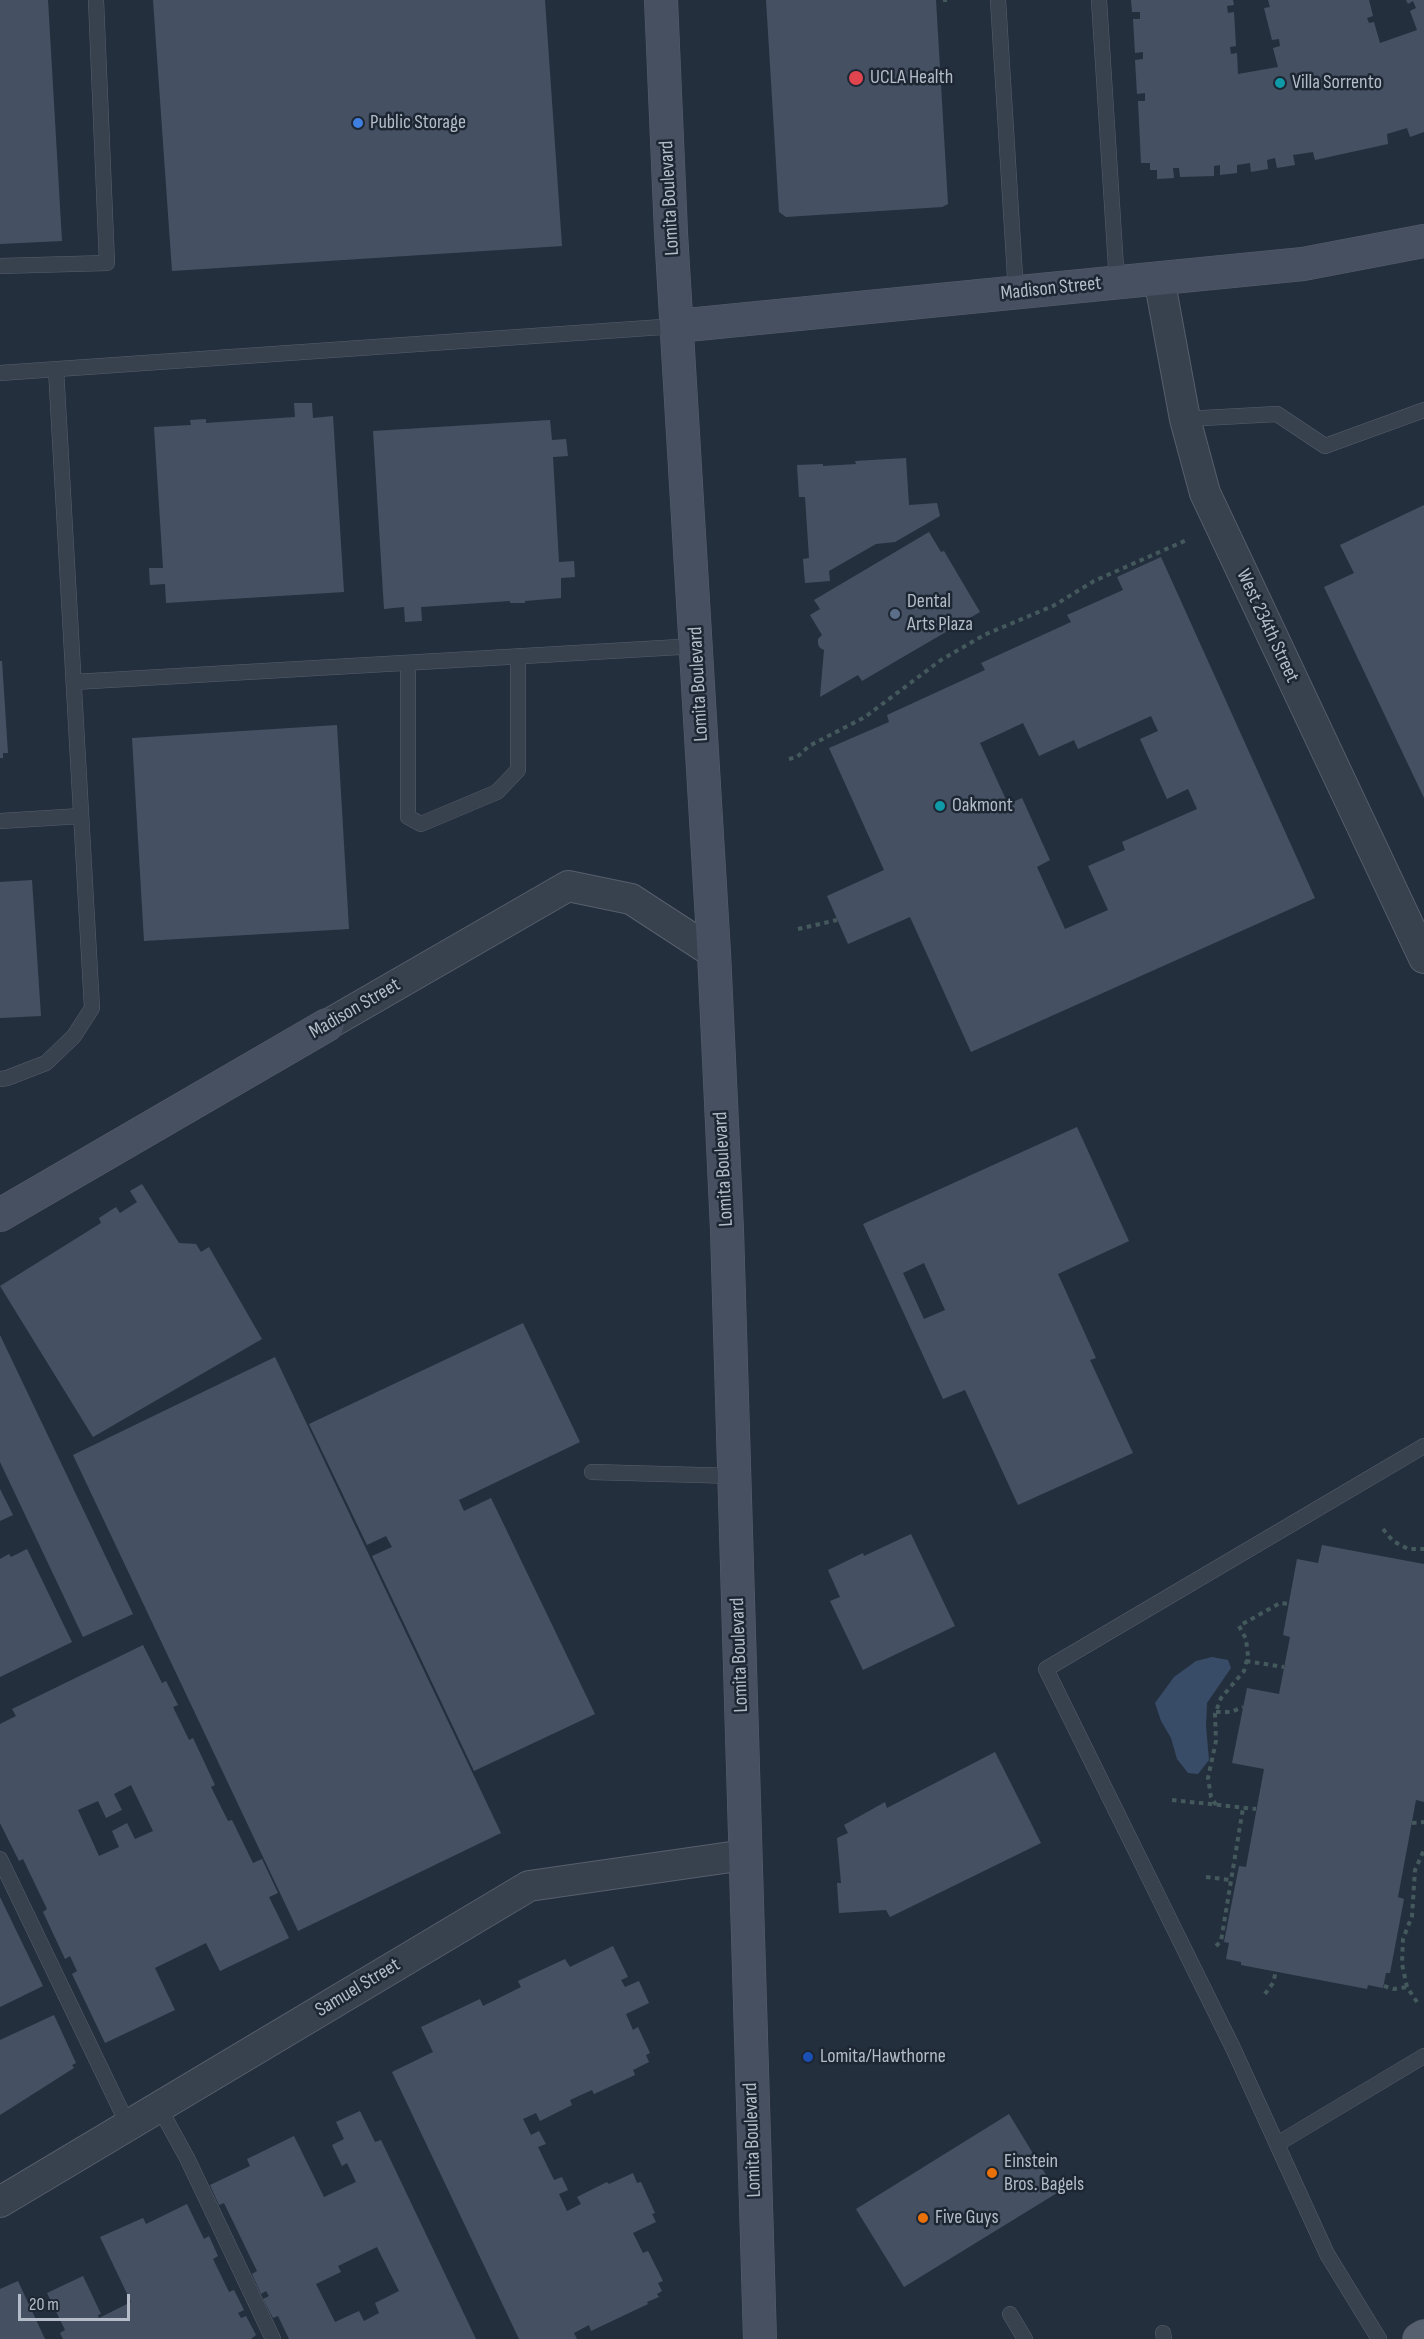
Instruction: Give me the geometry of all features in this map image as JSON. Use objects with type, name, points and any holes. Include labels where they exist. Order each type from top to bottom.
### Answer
[{"type":"main road","name":"Lomita Boulevard","points":[[661,0],[677,326],[714,953],[727,1230],[760,2339]]},
{"type":"main road","name":"Madison Street","points":[[677,326],[1303,264],[1424,241]]},
{"type":"main road","name":"Madison Street","points":[[0,1215],[327,1025]]},
{"type":"main road","points":[[1419,2339],[1424,2336]]},
{"type":"street","name":"West 234th Street","points":[[1160,278],[1185,419],[1205,493],[1424,958]]},
{"type":"street","name":"Madison Street","points":[[327,1025],[568,885],[632,899],[714,953]]},
{"type":"street","name":"Samuel Street","points":[[0,2202],[529,1886],[745,1855]]},
{"type":"lane","points":[[0,266],[107,263],[96,0]]},
{"type":"lane","points":[[998,0],[1016,293]]},
{"type":"lane","points":[[1100,0],[1118,283]]},
{"type":"lane","points":[[0,373],[677,326]]},
{"type":"lane","points":[[2,1080],[46,1063],[74,1036],[92,1008],[56,369]]},
{"type":"lane","points":[[1185,419],[1277,414],[1325,446],[1424,410]]},
{"type":"lane","points":[[74,682],[697,646]]},
{"type":"lane","points":[[408,663],[408,817],[421,824],[497,792],[518,770],[518,657]]},
{"type":"lane","points":[[0,821],[81,816]]},
{"type":"lane","points":[[1379,2339],[1327,2254],[1233,2048],[1046,1669],[1424,1446]]},
{"type":"lane","points":[[592,1472],[735,1476]]},
{"type":"lane","points":[[0,1859],[128,2126]]},
{"type":"lane","points":[[1277,2144],[1424,2056]]},
{"type":"lane","points":[[159,2107],[187,2158],[273,2339]]},
{"type":"lane","points":[[1010,2314],[1025,2339]]},
{"type":"path","points":[[789,759],[797,758],[809,746],[865,717],[941,660],[984,635],[1053,606],[1094,581],[1220,525]]},
{"type":"path","points":[[798,928],[837,920]]},
{"type":"path","points":[[1383,1529],[1393,1541],[1408,1548],[1424,1549]]},
{"type":"path","points":[[1216,1805],[1211,1797],[1208,1778],[1216,1741],[1216,1712],[1221,1698],[1244,1671],[1246,1639],[1239,1626],[1280,1602],[1289,1604]]},
{"type":"path","points":[[1246,1661],[1284,1667]]},
{"type":"path","points":[[1216,1712],[1231,1712],[1243,1707]]},
{"type":"path","points":[[1172,1800],[1256,1809]]},
{"type":"path","points":[[1216,1946],[1221,1941],[1243,1808]]},
{"type":"path","points":[[1412,1823],[1424,1822]]},
{"type":"path","points":[[1416,2002],[1407,1987],[1402,1964],[1403,1939],[1412,1916],[1415,1870],[1424,1850]]},
{"type":"path","points":[[1206,1877],[1231,1880]]},
{"type":"path","points":[[1265,1994],[1274,1983],[1276,1971]]},
{"type":"path","points":[[1383,1986],[1394,1989],[1407,1987]]},
{"type":"water","points":[[1212,1657],[1228,1660],[1231,1668],[1207,1703],[1206,1726],[1209,1760],[1198,1774],[1188,1773],[1177,1759],[1171,1738],[1161,1721],[1155,1703],[1174,1677],[1196,1661]]},
{"type":"building","points":[[0,0],[48,0],[62,241],[0,244]]},
{"type":"building","name":"Public Storage","points":[[153,0],[545,0],[562,246],[172,271]]},
{"type":"building","name":"UCLA Health","points":[[766,0],[936,0],[948,204],[942,207],[786,217],[779,212]]},
{"type":"building","name":"Villa Sorrento","points":[[1131,0],[1233,0],[1234,5],[1227,6],[1228,13],[1234,12],[1236,46],[1230,47],[1231,54],[1237,53],[1238,74],[1278,67],[1273,48],[1280,46],[1279,39],[1272,40],[1264,8],[1270,7],[1268,0],[1369,0],[1373,16],[1367,18],[1369,23],[1374,22],[1380,43],[1417,30],[1410,11],[1416,8],[1413,1],[1408,4],[1406,0],[1424,0],[1424,132],[1410,137],[1407,128],[1387,134],[1388,144],[1315,160],[1313,152],[1293,155],[1295,165],[1277,168],[1275,158],[1267,160],[1268,169],[1251,172],[1250,163],[1237,165],[1237,173],[1220,175],[1220,165],[1214,166],[1214,176],[1180,177],[1179,168],[1173,168],[1174,178],[1157,179],[1157,170],[1150,170],[1150,163],[1141,163],[1138,101],[1145,101],[1145,93],[1137,94],[1135,60],[1143,59],[1143,52],[1135,53],[1133,19],[1140,19],[1140,12],[1132,12]]},
{"type":"building","points":[[294,403],[312,403],[313,418],[333,416],[344,592],[166,603],[165,584],[150,585],[149,568],[163,568],[154,427],[191,425],[190,420],[206,419],[206,423],[295,417]]},
{"type":"building","points":[[550,420],[552,440],[566,439],[568,456],[553,457],[559,562],[574,561],[575,577],[561,578],[561,598],[525,601],[525,603],[510,603],[510,601],[421,607],[422,621],[405,622],[404,607],[384,609],[373,431]]},
{"type":"building","points":[[906,458],[909,505],[937,503],[940,516],[895,542],[876,544],[829,571],[830,581],[805,583],[803,559],[809,558],[805,497],[799,497],[797,465],[856,464],[855,461]]},
{"type":"building","points":[[1424,505],[1424,798],[1324,587],[1354,573],[1340,545]]},
{"type":"building","name":"Dental Arts Plaza","points":[[929,532],[941,552],[944,551],[980,612],[862,681],[858,675],[820,697],[824,650],[818,644],[818,639],[822,635],[810,615],[820,609],[814,600]]},
{"type":"building","name":"Oakmont","points":[[1161,557],[1315,898],[971,1052],[910,917],[848,944],[827,896],[884,870],[829,748],[889,722],[887,715],[985,670],[981,663],[1071,622],[1067,615],[1123,590],[1117,577]],"holes":[[[1151,716],[1158,731],[1140,739],[1167,799],[1188,789],[1197,809],[1122,842],[1125,850],[1088,866],[1108,910],[1065,929],[1037,867],[1050,860],[1022,798],[1008,804],[980,743],[1023,723],[1039,756],[1074,740],[1078,749]]]},
{"type":"building","points":[[0,661],[2,661],[8,753],[3,753],[3,758],[0,758]]},
{"type":"building","points":[[337,725],[349,929],[144,941],[132,738]]},
{"type":"building","points":[[32,880],[41,1016],[0,1018],[0,882]]},
{"type":"building","points":[[1077,1127],[1129,1241],[1058,1274],[1096,1358],[1090,1360],[1133,1453],[1018,1505],[965,1390],[943,1399],[863,1224]],"holes":[[[924,1263],[945,1310],[924,1319],[903,1273]]]},
{"type":"building","points":[[142,1184],[179,1243],[196,1244],[201,1252],[209,1247],[262,1339],[93,1437],[0,1286],[101,1223],[99,1218],[116,1207],[120,1213],[137,1202],[130,1191]]},
{"type":"building","points":[[523,1323],[580,1442],[459,1500],[464,1511],[491,1498],[595,1714],[474,1771],[372,1556],[392,1547],[386,1536],[367,1545],[309,1424]]},
{"type":"building","points":[[0,1335],[133,1614],[83,1637],[0,1462]]},
{"type":"building","points":[[275,1357],[501,1833],[298,1931],[73,1455]]},
{"type":"building","points":[[0,1489],[13,1515],[0,1521]]},
{"type":"building","points":[[911,1534],[955,1626],[863,1670],[830,1601],[840,1597],[828,1570]]},
{"type":"building","points":[[1322,1545],[1424,1564],[1424,1802],[1416,1800],[1398,1897],[1404,1899],[1390,1973],[1386,1973],[1383,1988],[1368,1985],[1367,1989],[1241,1965],[1241,1962],[1226,1959],[1229,1943],[1224,1942],[1239,1866],[1246,1867],[1264,1769],[1232,1763],[1247,1688],[1279,1694],[1290,1637],[1283,1635],[1297,1559],[1318,1563]]},
{"type":"building","points":[[27,1549],[72,1642],[0,1677],[0,1559],[9,1554],[11,1557]]},
{"type":"building","points":[[143,1645],[162,1683],[166,1681],[178,1705],[173,1707],[189,1740],[193,1738],[215,1785],[211,1787],[228,1821],[232,1820],[253,1863],[262,1859],[278,1893],[269,1897],[289,1938],[220,1971],[206,1943],[155,1968],[175,2010],[105,2043],[72,1974],[77,1971],[70,1956],[65,1959],[43,1912],[47,1909],[23,1859],[19,1861],[0,1823],[0,1724],[16,1716],[12,1709]],"holes":[[[131,1785],[153,1831],[135,1839],[127,1823],[112,1831],[119,1847],[99,1856],[78,1810],[98,1801],[106,1818],[122,1810],[114,1794]]]},
{"type":"building","points":[[995,1752],[1041,1843],[890,1917],[886,1910],[839,1913],[837,1883],[841,1883],[837,1838],[848,1833],[844,1825],[885,1802],[887,1808]]},
{"type":"building","points":[[0,1897],[43,1986],[0,2007]]},
{"type":"building","points":[[613,1946],[628,1977],[621,1980],[625,1987],[639,1981],[649,2003],[626,2014],[633,2030],[638,2027],[650,2053],[646,2055],[649,2062],[633,2070],[635,2075],[594,2094],[592,2090],[570,2100],[572,2105],[540,2121],[536,2113],[523,2119],[531,2135],[539,2131],[546,2144],[538,2147],[554,2180],[562,2177],[568,2190],[559,2194],[567,2211],[581,2204],[577,2197],[607,2182],[609,2184],[633,2173],[637,2183],[641,2182],[655,2213],[652,2214],[656,2222],[633,2233],[643,2253],[648,2251],[663,2281],[658,2283],[662,2291],[657,2294],[659,2297],[647,2302],[648,2304],[591,2331],[589,2325],[574,2333],[577,2339],[519,2339],[392,2072],[433,2052],[421,2027],[480,1999],[483,2006],[521,1987],[518,1981],[565,1959],[570,1967]]},
{"type":"building","points":[[54,2015],[76,2063],[72,2065],[74,2068],[0,2115],[0,2040]]},
{"type":"building","points":[[360,2111],[375,2142],[381,2140],[476,2339],[289,2339],[278,2316],[273,2318],[263,2299],[269,2296],[266,2291],[261,2294],[252,2274],[257,2271],[224,2203],[219,2205],[210,2185],[250,2166],[247,2159],[294,2136],[324,2197],[356,2182],[347,2163],[342,2166],[332,2145],[344,2139],[336,2122]],"holes":[[[377,2247],[399,2291],[375,2303],[379,2313],[364,2321],[359,2311],[335,2322],[316,2284],[341,2272],[338,2266]]]},
{"type":"building","points":[[1009,2114],[1057,2193],[904,2287],[856,2209]]},
{"type":"building","points":[[187,2204],[204,2239],[209,2236],[218,2256],[213,2259],[229,2292],[234,2290],[244,2310],[238,2313],[241,2318],[246,2316],[256,2335],[251,2339],[63,2339],[60,2333],[65,2330],[47,2293],[83,2276],[101,2314],[98,2315],[99,2318],[131,2302],[100,2237],[143,2218],[146,2224]]},
{"type":"building","points":[[18,2281],[45,2339],[0,2339],[0,2289]]},
{"type":"place","name":"UCLA Health","points":[[856,78]]},
{"type":"place","name":"Villa Sorrento","points":[[1280,83]]},
{"type":"place","name":"Public Storage","points":[[358,123]]},
{"type":"place","name":"Dental Arts Plaza","points":[[895,614]]},
{"type":"place","name":"Oakmont","points":[[940,806]]},
{"type":"place","name":"Lomita/Hawthorne","points":[[808,2057]]},
{"type":"place","name":"Einstein Bros. Bagels","points":[[992,2173]]},
{"type":"place","name":"Five Guys","points":[[923,2218]]}]
